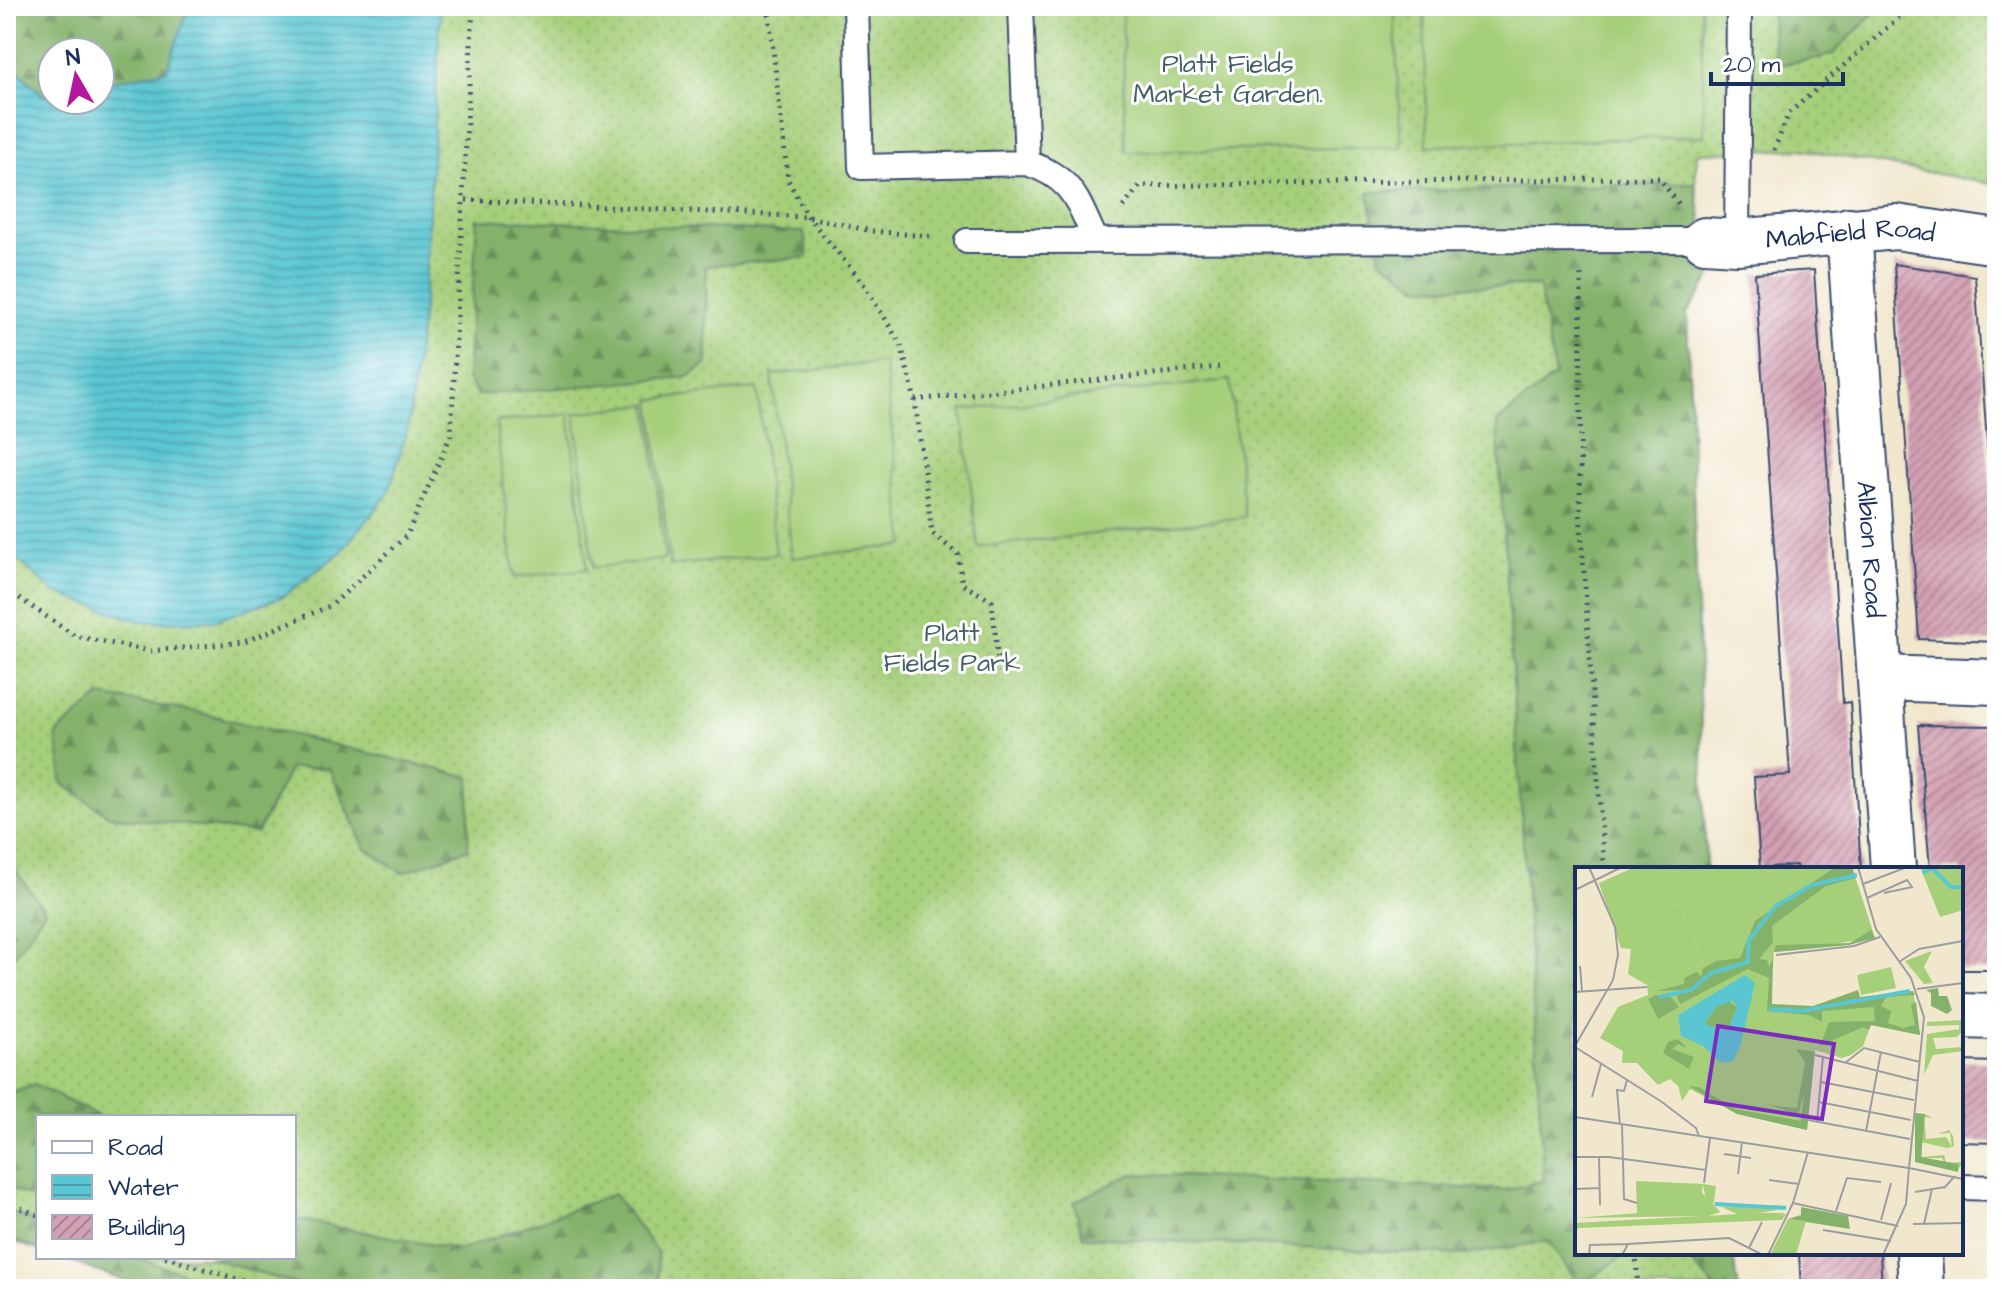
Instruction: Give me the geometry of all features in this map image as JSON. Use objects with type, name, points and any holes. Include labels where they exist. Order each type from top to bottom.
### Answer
[{"type":"street","name":"Mabfield Road","points":[[1721,241],[1896,227],[1997,242]]},
{"type":"street","name":"Albion Road","points":[[1849,230],[1893,867]]},
{"type":"street","points":[[1880,678],[1997,682]]},
{"type":"street","points":[[1963,1016],[1997,1017]]},
{"type":"street","points":[[1919,1255],[1921,1289]]},
{"type":"lane","points":[[856,6],[861,167],[1027,163],[1051,171],[1071,188],[1096,241]]},
{"type":"lane","points":[[1021,6],[1027,163]]},
{"type":"lane","points":[[967,241],[1721,241],[1739,6]]},
{"type":"lane","points":[[1963,1187],[1997,1188]]},
{"type":"path","points":[[6,589],[75,636],[150,651],[244,642],[332,605],[407,535],[451,435],[466,200],[473,6]]},
{"type":"path","points":[[768,6],[788,180],[808,217],[863,283],[901,345],[915,400],[932,533],[958,554],[962,584],[992,601],[999,672]]},
{"type":"path","points":[[1772,156],[1789,113],[1912,6]]},
{"type":"path","points":[[1096,241],[1140,186],[1659,178],[1721,241]]},
{"type":"path","points":[[466,200],[808,217],[872,231],[967,241]]},
{"type":"path","points":[[1583,240],[1580,512],[1604,867]]},
{"type":"path","points":[[915,400],[1219,367]]},
{"type":"path","points":[[6,1202],[36,1214]]},
{"type":"path","points":[[1636,1255],[1638,1289]]},
{"type":"path","points":[[172,1259],[270,1289]]},
{"type":"green space","name":"Platt Fields Park","points":[[6,6],[1997,6],[1997,185],[1801,149],[1697,153],[1695,183],[1711,277],[1687,313],[1706,867],[1575,867],[1575,1255],[1732,1255],[1739,1289],[148,1289],[64,1259],[296,1259],[296,1115],[36,1115],[36,1249],[6,1238]]},
{"type":"green space","points":[[6,6],[189,6],[167,70],[116,81],[116,36],[36,36],[36,89],[6,60]]},
{"type":"green space","name":"Platt Fields Market Garden.","points":[[1122,6],[1394,6],[1401,147],[1126,152]]},
{"type":"green space","points":[[1424,6],[1701,6],[1704,136],[1427,146]]},
{"type":"green space","points":[[1771,6],[1881,6],[1832,55],[1775,66]]},
{"type":"green space","points":[[1695,183],[1711,277],[1687,313],[1706,867],[1575,867],[1575,1255],[1621,1255],[1621,1258],[1579,1285],[1548,1241],[1465,1255],[1083,1237],[1074,1202],[1132,1174],[1508,1190],[1544,1180],[1497,422],[1555,376],[1539,286],[1419,287],[1380,259],[1368,192]]},
{"type":"green space","points":[[477,219],[804,232],[808,257],[706,266],[707,364],[688,377],[478,395],[467,379]]},
{"type":"green space","points":[[884,362],[905,545],[792,558],[772,375]]},
{"type":"green space","points":[[1230,380],[1245,517],[978,547],[962,410]]},
{"type":"green space","points":[[757,388],[776,554],[670,566],[651,400]]},
{"type":"green space","points":[[648,404],[665,559],[593,568],[575,413]]},
{"type":"green space","points":[[569,414],[587,569],[514,577],[496,422]]},
{"type":"green space","points":[[100,696],[196,712],[470,777],[468,849],[402,873],[365,848],[329,768],[290,768],[257,833],[109,816],[63,784],[56,734]]},
{"type":"green space","points":[[6,857],[45,911],[10,962],[6,962]]},
{"type":"green space","points":[[34,1084],[96,1115],[36,1115],[36,1199],[6,1187],[6,1094]]},
{"type":"green space","points":[[614,1194],[657,1252],[659,1289],[311,1289],[214,1259],[296,1259],[296,1219],[460,1250]]},
{"type":"green space","points":[[6,1210],[36,1222],[36,1249],[6,1238]]},
{"type":"green space","points":[[1685,1255],[1732,1255],[1739,1289],[1712,1289],[1714,1286]]},
{"type":"green space","points":[[64,1259],[140,1259],[232,1289],[148,1289]]},
{"type":"water","points":[[189,6],[441,6],[424,298],[408,427],[388,494],[341,552],[284,596],[214,621],[142,622],[55,593],[6,549],[6,60],[36,88],[36,116],[116,116],[116,81],[167,70]]},
{"type":"building","points":[[1894,264],[1975,276],[1993,525],[1997,642],[1919,639]]},
{"type":"building","points":[[1814,270],[1843,703],[1850,702],[1861,867],[1760,867],[1754,777],[1790,775],[1755,274]]},
{"type":"building","points":[[1918,725],[1997,726],[1997,970],[1963,970],[1963,867],[1930,867]]},
{"type":"building","points":[[1963,1061],[1997,1062],[1997,1143],[1963,1142]]},
{"type":"building","points":[[1799,1255],[1880,1255],[1882,1289],[1801,1289]]}]
